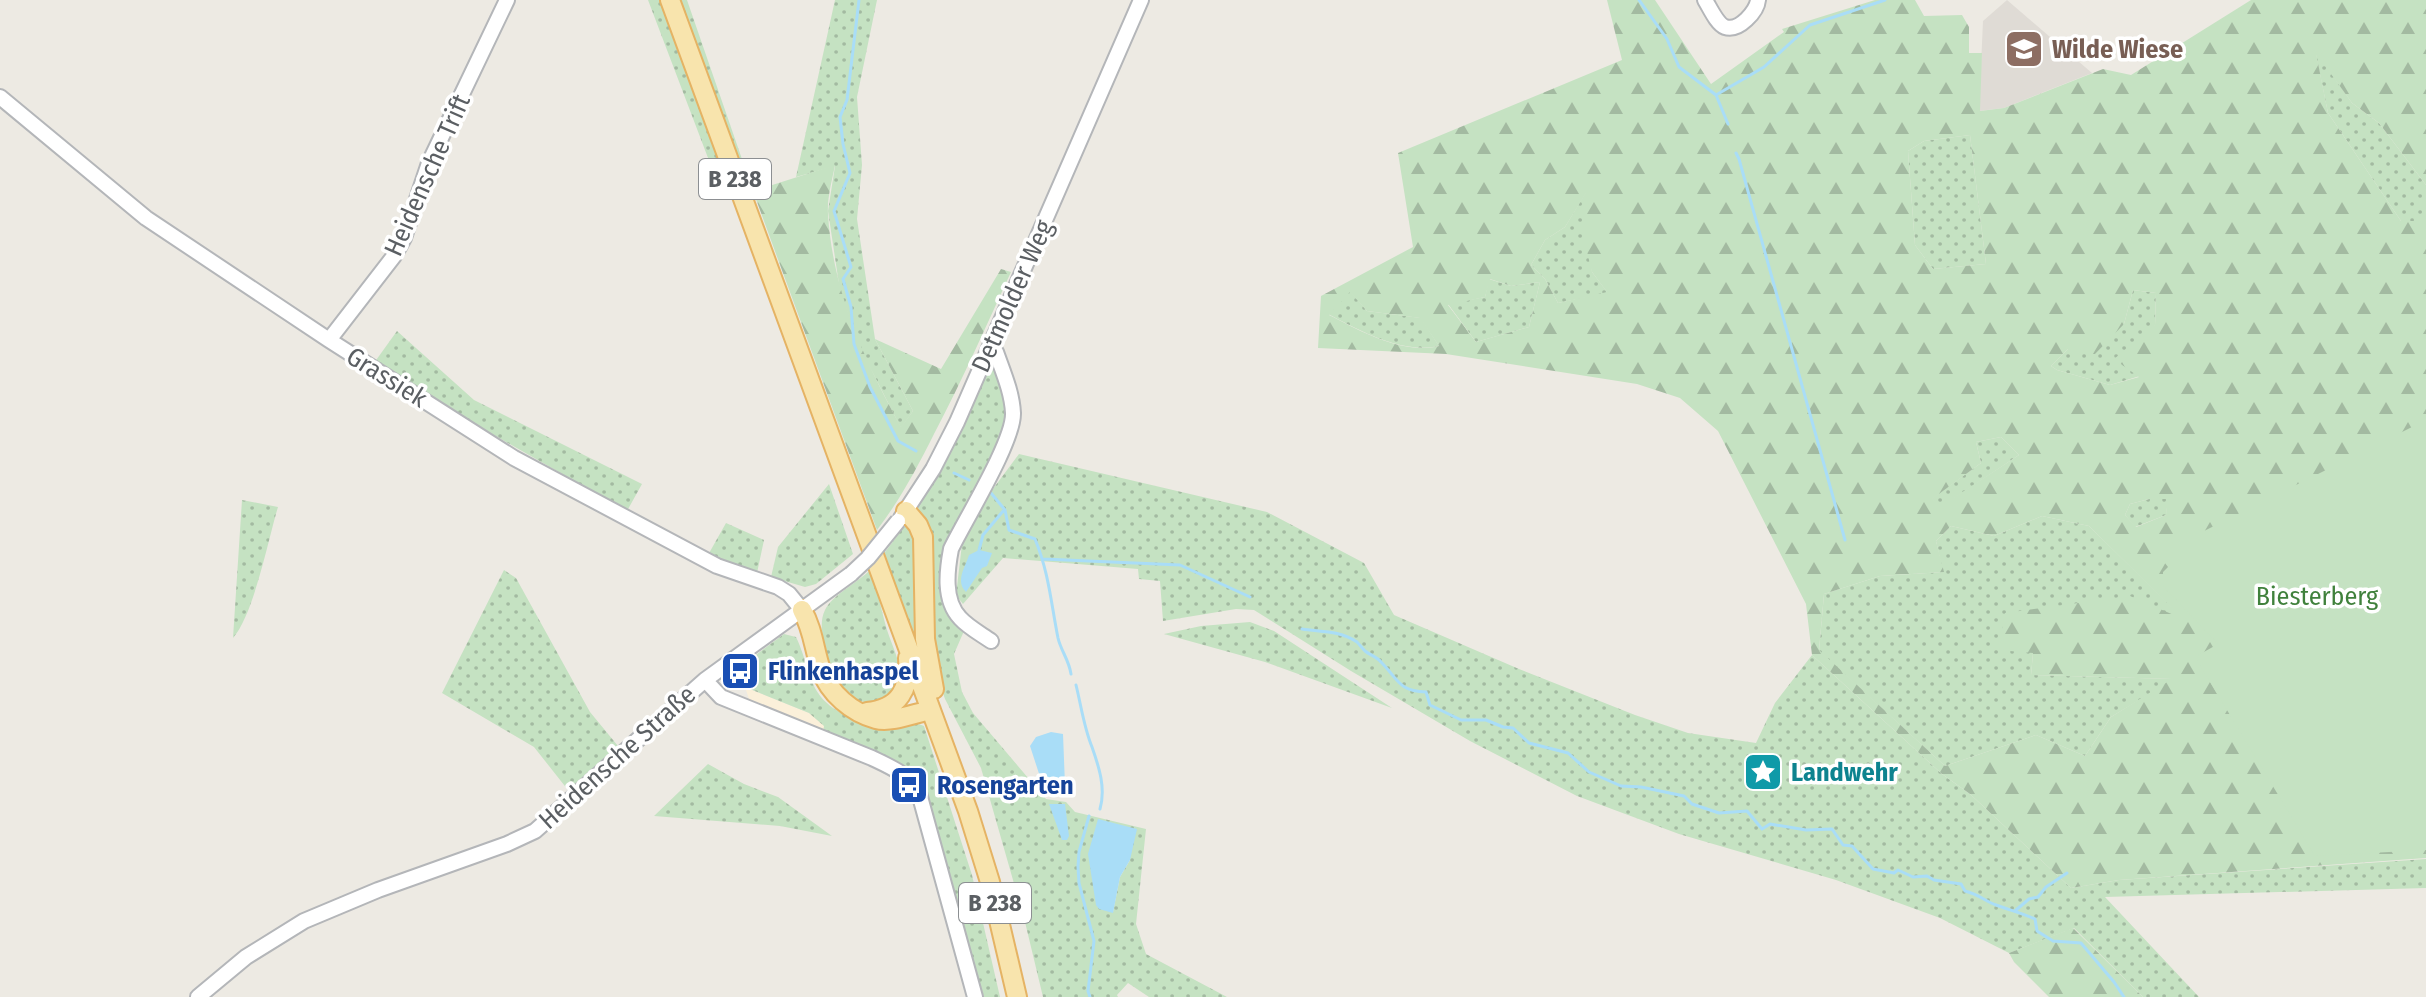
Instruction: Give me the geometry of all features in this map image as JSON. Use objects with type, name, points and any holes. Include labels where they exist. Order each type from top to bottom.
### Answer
[{"type":"main road","name":"B 238","points":[[670,0],[968,811],[990,882],[1017,997]]},
{"type":"main road","name":"B 238","points":[[902,516],[918,525],[923,537],[925,639],[933,686],[945,727],[947,753]]},
{"type":"main road","points":[[802,610],[809,622],[819,666],[838,696],[876,719],[931,710]]},
{"type":"main road","points":[[861,712],[890,706],[899,699],[908,679],[907,643]]},
{"type":"street","name":"Heidensche Trift","points":[[329,340],[394,256],[404,238],[429,163],[507,0]]},
{"type":"street","name":"Detmolder Weg","points":[[851,574],[902,516],[946,445],[1141,0]]},
{"type":"street","points":[[1705,0],[1721,25],[1728,28],[1736,27],[1755,11],[1758,0]]},
{"type":"street","name":"Grassiek","points":[[0,97],[146,218],[329,340],[514,458],[717,566],[778,587],[789,594],[802,610]]},
{"type":"street","points":[[989,349],[996,352],[1011,392],[1013,416],[1005,445],[951,549],[947,567],[954,609],[959,617],[991,641]]},
{"type":"street","name":"Heidensche Straße","points":[[198,997],[246,957],[304,921],[535,831],[705,680],[851,574]]},
{"type":"street","points":[[705,680],[721,697],[872,758],[913,782],[919,793],[975,997]]},
{"type":"shaded area","points":[[2007,0],[2092,73],[2004,108],[1979,111],[1983,21]]},
{"type":"shaded area","points":[[745,687],[809,713],[825,726],[823,732],[751,705]]},
{"type":"green space","points":[[648,0],[687,0],[753,191],[724,200]]},
{"type":"green space","points":[[835,0],[877,0],[857,97],[862,165],[857,219],[875,339],[913,411],[901,428],[860,348],[840,291],[828,211],[835,166],[796,177]]},
{"type":"green space","points":[[1607,0],[1655,0],[1711,84],[1784,32],[1782,29],[1875,0],[1915,0],[1924,16],[1962,15],[1969,27],[1969,53],[1982,53],[1980,111],[2004,108],[2103,69],[2131,75],[2251,0],[2426,0],[2426,185],[2379,123],[2352,103],[2316,53],[2328,113],[2401,221],[2426,221],[2426,858],[2119,880],[2071,888],[1812,655],[1806,604],[1718,431],[1680,398],[1637,384],[1446,354],[1318,348],[1321,296],[1413,247],[1398,153],[1622,60]],"holes":[[[1970,135],[1986,264],[1933,269],[1915,245],[1908,151],[1924,141]],[[1586,193],[1585,244],[1592,272],[1607,292],[1558,303],[1545,279],[1531,265],[1545,240],[1565,227]],[[1490,279],[1511,286],[1540,282],[1529,327],[1476,342],[1448,305],[1485,297]],[[2133,290],[2156,293],[2155,325],[2114,359],[2139,377],[2110,385],[2051,366],[2068,349],[2094,355],[2124,324]],[[1350,292],[1367,311],[1420,318],[1439,346],[1411,347],[1368,334],[1329,315]],[[2001,437],[2019,455],[1941,506],[1932,499],[1981,463],[1976,442]],[[2149,499],[2167,499],[2166,515],[2136,527],[2125,515],[2130,504]],[[2042,516],[2089,526],[2183,619],[2130,596],[2005,613],[1998,650],[2033,653],[2031,675],[2172,679],[2111,717],[2085,756],[2036,735],[1945,766],[1819,650],[1824,594],[1880,576],[1944,572],[1936,541],[1951,526],[1994,536]]]},
{"type":"green space","points":[[2315,50],[2352,103],[2379,123],[2426,185],[2426,221],[2401,221],[2328,113]]},
{"type":"green space","points":[[1970,135],[1986,264],[1933,269],[1915,245],[1908,151],[1924,141]]},
{"type":"green space","points":[[835,165],[828,208],[836,271],[852,325],[901,427],[913,411],[875,339],[941,369],[1001,269],[1011,272],[921,459],[877,530],[753,191]]},
{"type":"green space","points":[[1586,192],[1592,272],[1608,293],[1558,303],[1545,279],[1531,265],[1545,240],[1565,227]]},
{"type":"green space","points":[[1489,279],[1511,286],[1540,282],[1529,327],[1476,342],[1448,304],[1485,297]]},
{"type":"green space","points":[[2133,290],[2156,293],[2155,325],[2140,376],[2110,385],[2051,366],[2068,349],[2124,324]]},
{"type":"green space","points":[[1350,291],[1367,311],[1421,318],[1439,346],[1425,348],[1396,344],[1328,314]]},
{"type":"green space","points":[[397,331],[474,400],[642,484],[627,511],[374,363]]},
{"type":"green space","points":[[994,364],[1006,392],[1001,442],[943,551],[940,588],[947,615],[964,631],[954,654],[962,692],[973,713],[1046,799],[1066,802],[1075,812],[1146,829],[1136,924],[1146,954],[1227,997],[1149,997],[1128,983],[1118,997],[1043,997],[981,768],[945,699],[939,681],[919,517],[918,504],[945,461],[990,366]],"holes":[[[1099,819],[1130,860],[1120,877],[1113,912]]]},
{"type":"green space","name":"Biesterberg","points":[[2426,420],[2426,850],[2315,856],[2195,657],[2218,644],[2163,586],[2163,572],[2168,567],[2158,554]]},
{"type":"green space","points":[[2001,437],[2019,455],[1941,507],[1931,499],[1981,463],[1976,442]]},
{"type":"green space","points":[[1019,454],[1267,512],[1364,563],[1394,615],[1519,669],[1688,733],[1756,743],[1775,703],[1812,655],[2071,888],[2119,880],[2426,859],[2426,888],[2105,897],[2199,997],[2143,997],[2074,928],[2009,953],[1940,918],[1836,880],[1679,834],[1577,796],[1470,741],[1254,610],[1236,609],[1163,621],[1160,581],[1139,579],[1138,569],[1003,558],[963,604],[956,595],[962,544],[984,501]]},
{"type":"green space","points":[[829,484],[853,554],[816,584],[805,587],[771,577],[778,547]]},
{"type":"green space","points":[[2149,499],[2168,499],[2166,515],[2135,527],[2125,515],[2130,504]]},
{"type":"green space","points":[[242,500],[278,507],[254,595],[233,638]]},
{"type":"green space","points":[[2042,516],[2089,526],[2186,621],[2033,653],[2031,675],[2174,679],[2111,717],[2085,756],[2036,735],[1945,766],[1819,651],[1824,594],[1880,576],[1943,572],[1936,541],[1951,526],[1994,536]]},
{"type":"green space","points":[[726,523],[764,540],[757,573],[708,555]]},
{"type":"green space","points":[[904,527],[914,531],[921,663],[882,556]]},
{"type":"green space","points":[[871,569],[900,671],[894,692],[887,699],[877,702],[856,700],[846,695],[834,682],[826,659],[822,625],[828,604]]},
{"type":"green space","points":[[504,570],[516,578],[590,712],[618,746],[568,790],[534,747],[442,693]]},
{"type":"green space","points":[[1250,622],[1274,631],[1392,708],[1265,662],[1164,634],[1201,626]]},
{"type":"green space","points":[[784,634],[796,637],[818,693],[836,710],[871,725],[911,723],[924,726],[972,875],[1000,997],[984,997],[921,784],[823,732],[824,726],[809,713],[745,687],[753,657]]},
{"type":"green space","points":[[708,764],[744,784],[778,797],[832,836],[780,826],[654,816]]},
{"type":"green space","points":[[2073,928],[2143,997],[2049,997],[2009,953]]},
{"type":"water","points":[[979,550],[992,553],[987,566],[982,568],[966,592],[961,583],[962,574],[969,555]]},
{"type":"water","points":[[1051,732],[1063,734],[1065,785],[1057,795],[1045,792],[1030,746],[1036,737]]},
{"type":"water","points":[[1049,804],[1065,804],[1067,840],[1062,840]]},
{"type":"water","points":[[1098,819],[1137,829],[1130,860],[1120,877],[1113,913],[1096,905],[1088,854]]},
{"type":"waterway","points":[[859,0],[847,100],[840,117],[850,173],[834,211],[851,267],[843,279],[851,307],[854,344],[870,387],[898,441],[916,451]]},
{"type":"waterway","points":[[1639,0],[1667,39],[1679,67],[1716,95],[1728,124]]},
{"type":"waterway","points":[[1716,95],[1764,67],[1810,25],[1885,0]]},
{"type":"waterway","points":[[1736,153],[1845,540]]},
{"type":"waterway","points":[[954,473],[969,480]]},
{"type":"waterway","points":[[991,493],[1005,510],[1009,530],[1035,539],[1047,576],[1058,638],[1071,674]]},
{"type":"waterway","points":[[979,550],[983,535],[1004,510]]},
{"type":"waterway","points":[[1043,559],[1180,565],[1250,597]]},
{"type":"waterway","points":[[1302,629],[1337,633],[1350,638],[1379,660],[1404,687],[1426,692],[1430,705],[1461,720],[1486,720],[1513,728],[1529,743],[1568,753],[1589,772],[1621,786],[1684,796],[1692,804],[1719,813],[1747,811],[1762,829],[1770,824],[1806,830],[1832,829],[1843,845],[1852,846],[1873,869],[1894,873],[1898,870],[1913,877],[1927,876],[1961,884],[1965,891],[2035,919],[2037,931],[2053,941],[2081,943],[2124,997]]},
{"type":"waterway","points":[[1076,685],[1101,778],[1100,809]]},
{"type":"waterway","points":[[1089,816],[1078,867],[1079,883],[1094,941],[1088,991],[1090,997]]},
{"type":"waterway","points":[[2016,910],[2067,873]]},
{"type":"place","name":"Wilde Wiese","points":[[2024,49]]},
{"type":"place","name":"Flinkenhaspel","points":[[740,671]]},
{"type":"place","name":"Landwehr","points":[[1763,772]]},
{"type":"place","name":"Rosengarten","points":[[909,785]]}]
